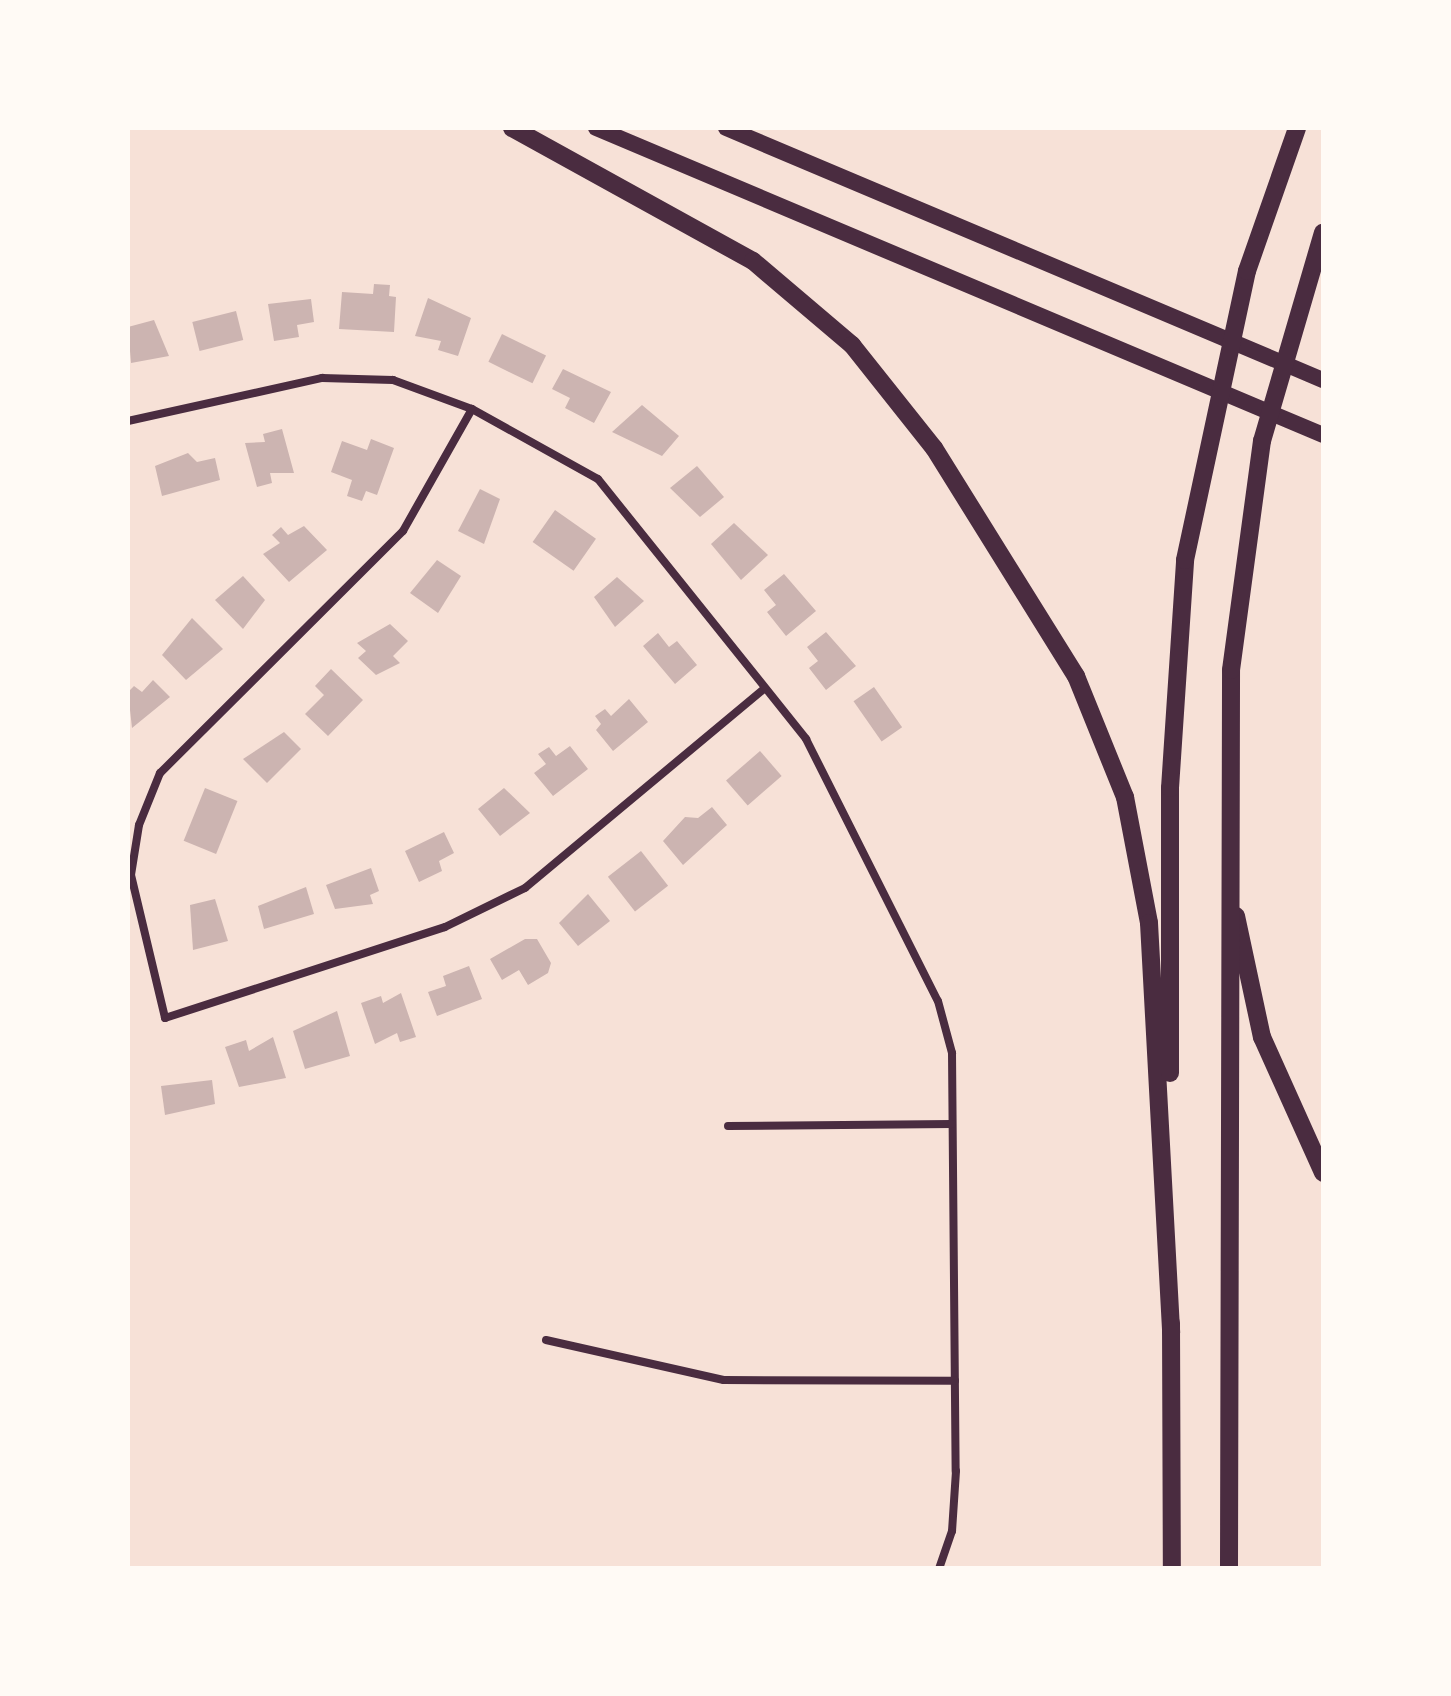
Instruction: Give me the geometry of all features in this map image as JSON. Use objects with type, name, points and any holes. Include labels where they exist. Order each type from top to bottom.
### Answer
[{"type":"highway","points":[[512,128],[753,261],[852,345],[934,448],[1076,676],[1125,797],[1149,923],[1171,1332]]},
{"type":"highway","points":[[596,128],[1323,435]]},
{"type":"highway","points":[[726,128],[1323,380]]},
{"type":"highway","points":[[1172,1568],[1170,788],[1180,605],[1196,486],[1243,286],[1297,128]]},
{"type":"highway","points":[[1229,1568],[1226,809],[1231,670],[1248,518],[1262,441],[1323,233]]},
{"type":"highway","points":[[1226,809],[1240,959],[1262,1037],[1323,1173]]},
{"type":"street","points":[[128,421],[322,378],[393,380],[472,409],[598,479],[806,739],[938,1001],[952,1053],[954,1515],[939,1568]]},
{"type":"street","points":[[472,409],[403,531],[160,773],[139,825],[131,875],[165,1018],[445,927],[525,888],[765,688]]},
{"type":"street","points":[[728,1126],[952,1124]]},
{"type":"street","points":[[546,1340],[724,1380],[955,1381]]},
{"type":"building","points":[[374,284],[390,285],[389,296],[396,297],[394,332],[339,329],[342,292],[373,294]]},
{"type":"building","points":[[428,298],[471,318],[458,356],[438,350],[441,341],[415,336]]},
{"type":"building","points":[[311,299],[314,322],[297,325],[299,337],[274,341],[268,304]]},
{"type":"building","points":[[236,311],[243,340],[200,351],[192,322]]},
{"type":"building","points":[[154,320],[169,356],[131,363],[128,327]]},
{"type":"building","points":[[502,334],[546,355],[532,383],[488,362]]},
{"type":"building","points":[[563,369],[611,392],[594,423],[565,408],[570,398],[552,389]]},
{"type":"building","points":[[642,405],[679,436],[662,456],[612,432]]},
{"type":"building","points":[[282,429],[294,473],[270,473],[272,483],[257,487],[245,443],[265,442],[263,434]]},
{"type":"building","points":[[371,439],[394,448],[377,495],[366,491],[362,501],[347,496],[352,480],[331,472],[342,441],[367,450]]},
{"type":"building","points":[[188,453],[197,462],[215,458],[220,480],[162,496],[155,466]]},
{"type":"building","points":[[697,466],[724,497],[700,517],[670,488]]},
{"type":"building","points":[[480,489],[500,499],[484,544],[458,531]]},
{"type":"building","points":[[555,510],[596,539],[574,571],[533,542]]},
{"type":"building","points":[[734,523],[768,555],[741,580],[711,544]]},
{"type":"building","points":[[304,526],[327,550],[289,582],[263,554],[280,543],[272,535],[281,527],[288,535]]},
{"type":"building","points":[[437,560],[461,576],[438,613],[410,593]]},
{"type":"building","points":[[784,574],[816,611],[786,636],[767,612],[776,605],[764,590]]},
{"type":"building","points":[[243,576],[265,600],[243,629],[215,600]]},
{"type":"building","points":[[617,577],[644,601],[615,627],[594,597]]},
{"type":"building","points":[[192,618],[223,649],[186,680],[162,655]]},
{"type":"building","points":[[390,624],[408,641],[393,656],[400,663],[376,675],[358,658],[366,651],[357,643]]},
{"type":"building","points":[[826,632],[856,666],[826,690],[809,668],[818,661],[807,647]]},
{"type":"building","points":[[658,633],[669,647],[677,641],[697,665],[675,684],[643,646]]},
{"type":"building","points":[[331,669],[363,700],[328,736],[305,714],[324,695],[315,686]]},
{"type":"building","points":[[153,680],[170,697],[132,728],[128,692],[134,686],[142,692]]},
{"type":"building","points":[[874,687],[902,727],[882,741],[854,701]]},
{"type":"building","points":[[629,699],[648,722],[613,751],[596,730],[601,724],[595,716],[605,709],[611,716]]},
{"type":"building","points":[[284,732],[301,749],[267,783],[243,759]]},
{"type":"building","points":[[570,746],[588,769],[553,796],[534,773],[546,764],[538,754],[549,747],[556,756]]},
{"type":"building","points":[[760,751],[782,776],[748,805],[726,781]]},
{"type":"building","points":[[205,788],[237,801],[216,854],[184,841]]},
{"type":"building","points":[[504,788],[530,813],[500,836],[478,809]]},
{"type":"building","points":[[712,807],[727,825],[683,865],[663,841],[685,817],[698,818]]},
{"type":"building","points":[[444,832],[454,853],[439,861],[442,871],[419,882],[405,851]]},
{"type":"building","points":[[641,851],[668,886],[635,912],[608,877]]},
{"type":"building","points":[[371,868],[379,891],[370,895],[373,904],[335,909],[326,885]]},
{"type":"building","points":[[306,887],[314,914],[264,929],[258,906]]},
{"type":"building","points":[[588,894],[610,921],[578,946],[559,923]]},
{"type":"building","points":[[215,899],[228,941],[193,950],[190,905]]},
{"type":"building","points":[[525,939],[537,939],[551,963],[548,973],[528,985],[519,970],[502,980],[490,959]]},
{"type":"building","points":[[469,966],[482,999],[437,1016],[428,992],[446,986],[443,976]]},
{"type":"building","points":[[401,993],[416,1037],[400,1042],[397,1033],[375,1044],[361,1003],[381,996],[383,1003]]},
{"type":"building","points":[[337,1011],[350,1056],[305,1069],[293,1031]]},
{"type":"building","points":[[273,1037],[286,1078],[239,1087],[225,1047],[246,1040],[249,1051]]},
{"type":"building","points":[[212,1080],[215,1104],[165,1115],[161,1086]]}]
